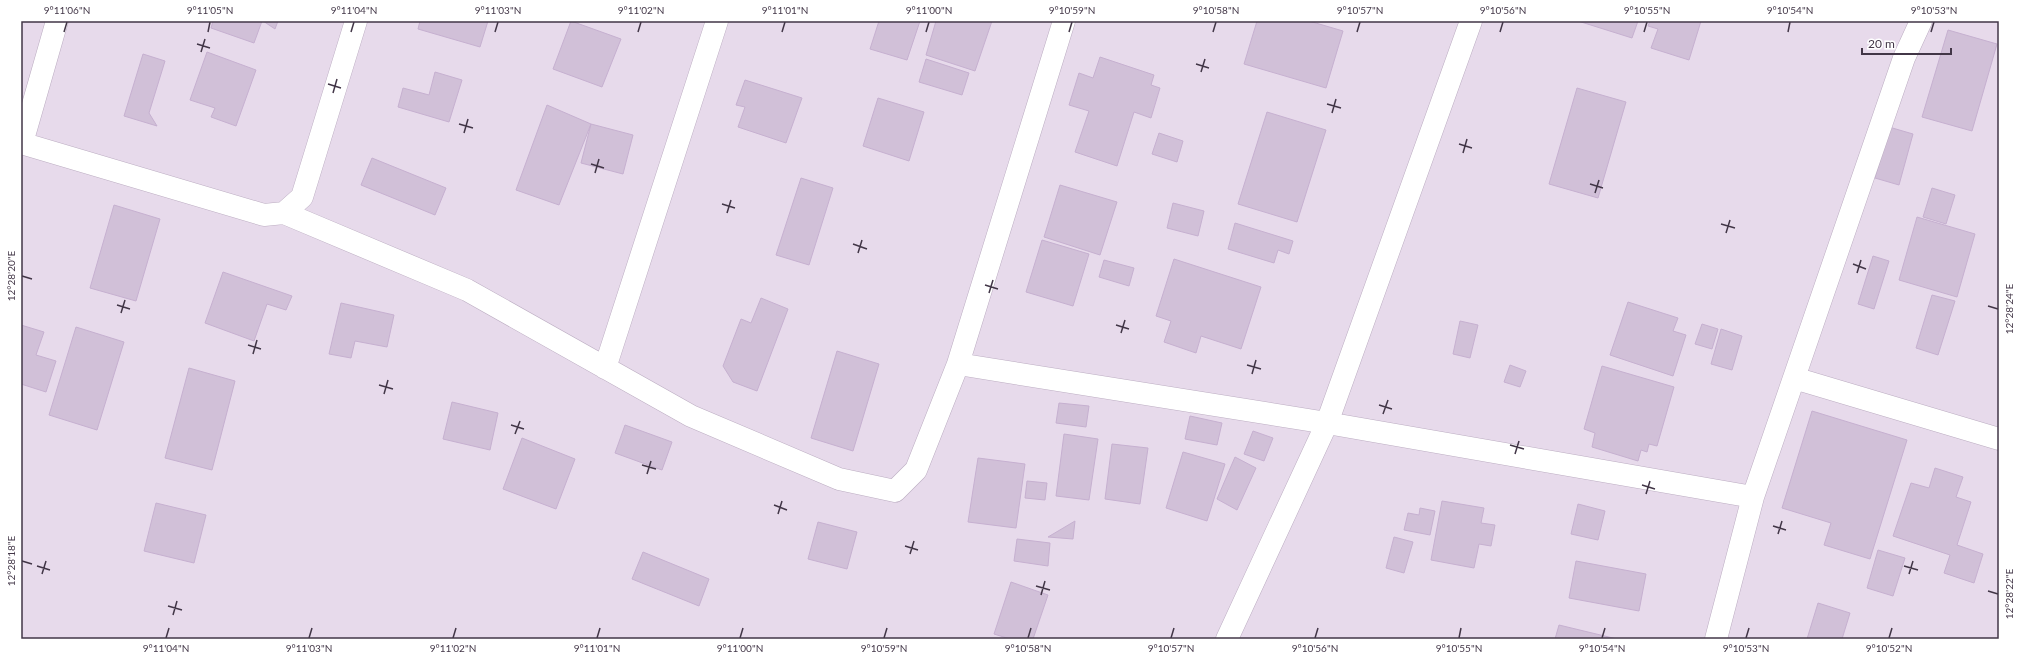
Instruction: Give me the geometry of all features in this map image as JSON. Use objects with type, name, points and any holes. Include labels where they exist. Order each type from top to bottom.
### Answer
[{"type":"street","points":[[57,21],[22,143],[264,215],[284,213],[467,290],[691,416],[839,479],[895,491],[916,470],[958,364],[1064,21]]},
{"type":"street","points":[[284,213],[302,197],[356,21]]},
{"type":"street","points":[[605,368],[717,21]]},
{"type":"street","points":[[1227,639],[1327,423],[1471,21]]},
{"type":"street","points":[[1716,639],[1753,497],[1904,58],[1921,21]]},
{"type":"street","points":[[958,364],[1327,423],[1753,497]]},
{"type":"street","points":[[1794,378],[1999,439]]},
{"type":"shaded area","points":[[21,21],[1999,21],[1999,639],[21,639]]},
{"type":"building","points":[[213,21],[262,21],[254,43],[211,28]]},
{"type":"building","points":[[263,21],[278,21],[275,29]]},
{"type":"building","points":[[420,21],[488,21],[480,47],[418,29]]},
{"type":"building","points":[[571,21],[621,39],[602,87],[553,69]]},
{"type":"building","points":[[879,21],[920,21],[907,60],[870,49]]},
{"type":"building","points":[[936,21],[992,21],[975,71],[926,55]]},
{"type":"building","points":[[1257,21],[1309,21],[1343,31],[1326,88],[1244,64]]},
{"type":"building","points":[[1578,21],[1638,21],[1632,38]]},
{"type":"building","points":[[1650,21],[1701,21],[1689,60],[1651,48],[1658,29],[1648,26]]},
{"type":"building","points":[[1948,30],[1997,44],[1972,131],[1922,117]]},
{"type":"building","points":[[207,52],[256,70],[236,126],[211,117],[215,108],[190,100]]},
{"type":"building","points":[[143,54],[165,61],[149,113],[157,126],[124,116]]},
{"type":"building","points":[[1100,57],[1154,75],[1151,85],[1160,88],[1151,118],[1134,112],[1117,166],[1075,152],[1089,111],[1069,105],[1079,73],[1093,78]]},
{"type":"building","points":[[926,59],[969,73],[962,95],[919,82]]},
{"type":"building","points":[[435,72],[462,80],[449,122],[398,107],[403,88],[429,95]]},
{"type":"building","points":[[745,80],[802,98],[786,143],[738,127],[745,107],[736,105]]},
{"type":"building","points":[[1577,88],[1626,102],[1598,198],[1549,184]]},
{"type":"building","points":[[878,98],[924,112],[909,161],[863,146]]},
{"type":"building","points":[[547,105],[591,124],[559,205],[516,190]]},
{"type":"building","points":[[1267,112],[1326,130],[1297,222],[1238,204]]},
{"type":"building","points":[[591,124],[633,135],[623,174],[581,163]]},
{"type":"building","points":[[1889,127],[1913,134],[1899,185],[1875,178]]},
{"type":"building","points":[[1159,133],[1183,141],[1177,162],[1152,154]]},
{"type":"building","points":[[372,158],[446,188],[435,215],[361,185]]},
{"type":"building","points":[[801,178],[833,188],[809,265],[776,255]]},
{"type":"building","points":[[1060,185],[1117,202],[1100,255],[1044,237]]},
{"type":"building","points":[[1932,188],[1955,195],[1946,224],[1923,217]]},
{"type":"building","points":[[1173,203],[1204,211],[1198,236],[1167,228]]},
{"type":"building","points":[[114,205],[160,219],[136,301],[90,288]]},
{"type":"building","points":[[1917,217],[1975,234],[1957,297],[1899,280]]},
{"type":"building","points":[[1235,223],[1293,241],[1289,254],[1278,250],[1274,263],[1228,249]]},
{"type":"building","points":[[1042,240],[1089,254],[1073,306],[1026,292]]},
{"type":"building","points":[[1873,256],[1889,261],[1874,309],[1858,304]]},
{"type":"building","points":[[1174,259],[1261,287],[1241,349],[1201,336],[1196,353],[1164,342],[1171,321],[1156,316]]},
{"type":"building","points":[[1104,260],[1134,268],[1129,286],[1099,277]]},
{"type":"building","points":[[223,272],[292,296],[286,310],[267,304],[254,341],[205,323]]},
{"type":"building","points":[[1932,295],[1955,301],[1938,355],[1916,348]]},
{"type":"building","points":[[761,298],[788,309],[757,391],[733,382],[723,366],[741,319],[751,323]]},
{"type":"building","points":[[1628,302],[1678,318],[1673,331],[1686,335],[1673,376],[1610,355]]},
{"type":"building","points":[[341,303],[394,315],[387,347],[355,341],[351,358],[329,354]]},
{"type":"building","points":[[1460,321],[1478,325],[1470,358],[1453,354]]},
{"type":"building","points":[[1702,324],[1718,329],[1712,349],[1695,344]]},
{"type":"building","points":[[21,325],[44,332],[36,355],[56,361],[46,392],[21,384]]},
{"type":"building","points":[[76,327],[124,342],[97,430],[49,415]]},
{"type":"building","points":[[1721,329],[1742,336],[1732,370],[1711,364]]},
{"type":"building","points":[[837,351],[879,364],[853,451],[811,438]]},
{"type":"building","points":[[1510,365],[1526,371],[1520,387],[1504,382]]},
{"type":"building","points":[[1602,366],[1674,387],[1657,446],[1649,444],[1647,452],[1641,450],[1638,461],[1592,447],[1595,433],[1584,429]]},
{"type":"building","points":[[189,368],[235,381],[212,470],[165,458]]},
{"type":"building","points":[[452,402],[498,413],[490,450],[443,439]]},
{"type":"building","points":[[1059,403],[1089,406],[1086,427],[1056,423]]},
{"type":"building","points":[[1812,411],[1907,440],[1870,559],[1824,545],[1831,523],[1782,508]]},
{"type":"building","points":[[1190,416],[1222,423],[1217,445],[1185,439]]},
{"type":"building","points":[[625,425],[672,442],[662,470],[615,453]]},
{"type":"building","points":[[1253,431],[1273,438],[1264,461],[1244,454]]},
{"type":"building","points":[[1064,434],[1098,439],[1089,500],[1056,496]]},
{"type":"building","points":[[522,438],[575,459],[556,509],[503,489]]},
{"type":"building","points":[[1112,444],[1148,448],[1140,504],[1105,499]]},
{"type":"building","points":[[1183,452],[1225,464],[1207,521],[1166,508]]},
{"type":"building","points":[[1235,457],[1256,468],[1237,510],[1217,499]]},
{"type":"building","points":[[978,458],[1025,464],[1016,528],[968,522]]},
{"type":"building","points":[[1935,468],[1963,477],[1956,497],[1971,502],[1957,545],[1983,554],[1974,583],[1944,573],[1950,555],[1893,536],[1911,483],[1929,488]]},
{"type":"building","points":[[1027,481],[1047,483],[1045,500],[1025,498]]},
{"type":"building","points":[[1442,501],[1484,508],[1481,523],[1495,525],[1491,546],[1479,544],[1474,568],[1431,560]]},
{"type":"building","points":[[156,503],[206,515],[194,563],[144,551]]},
{"type":"building","points":[[1578,504],[1605,511],[1598,540],[1571,534]]},
{"type":"building","points":[[1420,508],[1435,511],[1430,535],[1404,530],[1408,513],[1419,515]]},
{"type":"building","points":[[1075,521],[1073,539],[1048,537]]},
{"type":"building","points":[[818,522],[857,532],[847,569],[808,559]]},
{"type":"building","points":[[1394,537],[1413,542],[1404,573],[1386,568]]},
{"type":"building","points":[[1017,539],[1050,543],[1048,566],[1014,561]]},
{"type":"building","points":[[1878,550],[1905,558],[1893,596],[1867,588]]},
{"type":"building","points":[[643,552],[709,579],[699,606],[632,579]]},
{"type":"building","points":[[1576,561],[1646,574],[1639,611],[1569,598]]},
{"type":"building","points":[[1011,582],[1048,595],[1033,639],[1010,639],[994,634]]},
{"type":"building","points":[[1818,603],[1850,613],[1842,639],[1807,639]]},
{"type":"building","points":[[1559,625],[1617,639],[1555,639]]}]
